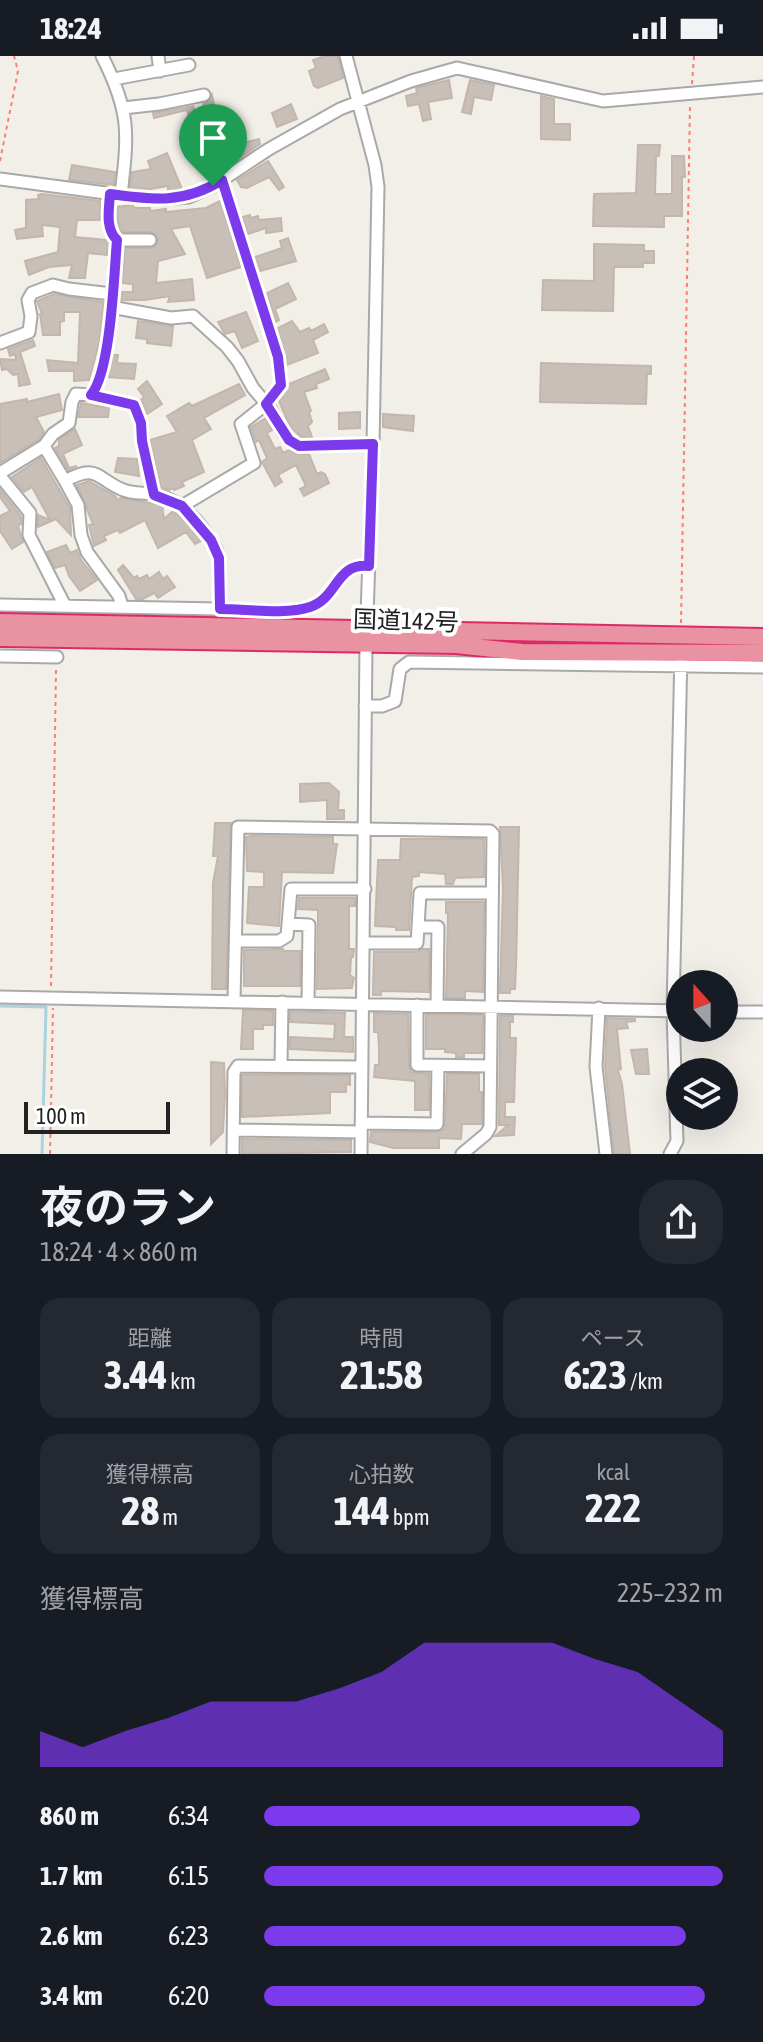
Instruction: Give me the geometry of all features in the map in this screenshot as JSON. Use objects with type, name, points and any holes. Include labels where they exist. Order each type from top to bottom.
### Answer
[{"type":"highway","name":"国道142号","points":[[0,622],[366,637],[522,652],[763,653]]},
{"type":"highway","name":"国道142号","points":[[0,638],[366,637]]},
{"type":"highway","name":"国道142号","points":[[681,652],[763,637]]},
{"type":"street","points":[[102,56],[114,79],[128,136],[109,226],[117,240],[150,240]]},
{"type":"street","points":[[158,56],[160,71]]},
{"type":"street","points":[[346,56],[378,187],[366,637],[361,1154]]},
{"type":"street","points":[[114,79],[189,66]]},
{"type":"street","points":[[0,179],[116,195],[179,199],[199,193],[322,118],[358,101],[457,68],[603,101],[763,87]]},
{"type":"street","points":[[123,108],[204,95]]},
{"type":"street","points":[[182,506],[254,463],[241,424],[266,404],[281,385],[278,357],[222,180]]},
{"type":"street","points":[[91,395],[98,387],[111,307],[117,240]]},
{"type":"street","points":[[0,343],[29,332],[31,316],[28,300],[32,293],[53,285],[112,294]]},
{"type":"street","points":[[111,307],[171,318],[193,316],[227,347],[289,440],[299,446],[373,444]]},
{"type":"street","points":[[65,606],[29,535],[30,513],[0,475],[44,446],[53,434],[69,423],[76,394],[91,395],[134,405],[141,423],[154,495]]},
{"type":"street","points":[[44,446],[78,505],[81,535],[87,552],[119,596],[122,606]]},
{"type":"street","points":[[65,481],[91,473],[122,490],[154,495],[182,506],[216,549],[220,609]]},
{"type":"street","points":[[0,605],[297,610],[313,606],[329,595],[354,565],[369,566]]},
{"type":"street","points":[[677,970],[681,652]]},
{"type":"street","points":[[365,706],[382,706],[395,701],[400,669],[409,662],[681,652],[763,667]]},
{"type":"street","points":[[0,656],[57,657]]},
{"type":"street","points":[[234,1000],[238,827],[490,831],[493,834],[490,1127],[462,1154]]},
{"type":"street","points":[[236,941],[279,941],[287,936],[288,892],[291,889],[365,889]]},
{"type":"street","points":[[364,943],[417,943],[420,893],[491,893]]},
{"type":"street","points":[[288,924],[309,925],[308,1002]]},
{"type":"street","points":[[418,927],[438,927],[437,1005]]},
{"type":"street","points":[[0,997],[666,1011]]},
{"type":"street","points":[[281,1066],[282,1002]]},
{"type":"street","points":[[417,1005],[417,1065],[490,1066]]},
{"type":"street","points":[[599,1008],[596,1067],[606,1154]]},
{"type":"street","points":[[738,1012],[763,1012]]},
{"type":"street","points":[[670,1154],[677,1141],[676,1042]]},
{"type":"street","points":[[233,1154],[234,1072],[238,1066],[362,1067]]},
{"type":"street","points":[[234,1130],[437,1124],[438,1066]]},
{"type":"path","points":[[0,161],[18,71],[14,56]]},
{"type":"path","points":[[681,652],[690,95],[694,56]]},
{"type":"path","points":[[50,1154],[57,657]]},
{"type":"building","points":[[338,56],[343,78],[318,88],[314,86],[309,71],[316,68],[313,60]]},
{"type":"building","points":[[449,80],[452,98],[428,102],[431,119],[423,121],[419,104],[408,106],[406,96],[417,93],[416,88]]},
{"type":"building","points":[[470,80],[494,85],[491,100],[474,97],[471,114],[462,112]]},
{"type":"building","points":[[212,95],[214,104],[210,105],[223,148],[259,139],[260,144],[235,161],[217,166],[203,104],[210,101]]},
{"type":"building","points":[[541,96],[554,99],[554,124],[570,124],[570,140],[541,139]]},
{"type":"building","points":[[291,104],[297,119],[277,127],[272,113]]},
{"type":"building","points":[[193,106],[202,128],[193,132],[187,110],[154,118],[153,113]]},
{"type":"building","points":[[638,145],[660,145],[659,156],[656,156],[655,194],[672,194],[672,156],[684,156],[682,216],[664,216],[664,227],[593,226],[594,194],[636,193]]},
{"type":"building","points":[[167,153],[182,189],[168,190],[168,186],[150,189],[130,187],[132,172],[151,169],[148,161]]},
{"type":"building","points":[[268,161],[284,187],[279,190],[269,177],[247,188],[241,187],[237,180]]},
{"type":"building","points":[[72,165],[115,172],[114,185],[69,180]]},
{"type":"building","points":[[38,195],[100,201],[100,220],[77,220],[75,237],[106,240],[108,243],[107,255],[88,253],[85,278],[69,278],[72,265],[49,267],[29,275],[25,261],[58,252],[60,227],[42,225],[43,236],[17,239],[15,230],[26,228],[26,200],[39,199]]},
{"type":"building","points":[[220,201],[241,267],[207,278],[190,226],[171,229],[185,254],[158,261],[156,283],[192,279],[194,300],[168,302],[170,296],[121,300],[122,292],[133,292],[133,284],[122,283],[125,248],[154,248],[158,239],[151,232],[121,232],[117,207],[133,205],[134,208],[150,208],[150,211],[166,209],[166,212],[206,208]]},
{"type":"building","points":[[250,215],[250,218],[258,216],[259,220],[281,218],[282,231],[266,233],[266,228],[248,234],[243,217]]},
{"type":"building","points":[[288,238],[296,261],[260,271],[255,257],[282,248],[280,241]]},
{"type":"building","points":[[594,244],[644,245],[644,251],[654,251],[654,263],[643,263],[643,267],[614,267],[613,311],[542,310],[543,280],[594,281]]},
{"type":"building","points":[[288,283],[296,299],[275,309],[279,320],[276,322],[267,293]]},
{"type":"building","points":[[54,294],[104,302],[99,343],[89,380],[74,381],[74,371],[49,371],[47,360],[78,363],[80,312],[64,312],[60,335],[43,335],[42,314],[37,301]]},
{"type":"building","points":[[246,312],[258,341],[242,348],[235,331],[225,334],[218,322]]},
{"type":"building","points":[[138,321],[173,326],[171,346],[147,343],[147,339],[136,338]]},
{"type":"building","points":[[292,321],[300,332],[309,328],[311,331],[324,324],[328,332],[313,340],[318,353],[287,365],[278,328]]},
{"type":"building","points":[[33,340],[35,346],[20,352],[30,384],[19,386],[18,374],[2,370],[0,359],[16,360],[15,354],[10,356],[8,349]]},
{"type":"building","points":[[114,355],[118,355],[117,363],[136,364],[134,379],[108,377]]},
{"type":"building","points":[[541,363],[651,366],[651,374],[647,374],[646,404],[540,402]]},
{"type":"building","points":[[325,369],[329,379],[316,384],[317,388],[304,392],[311,411],[312,422],[308,426],[312,437],[301,437],[290,427],[279,401],[289,384]]},
{"type":"building","points":[[147,381],[162,404],[147,414],[141,400],[144,397],[138,389]]},
{"type":"building","points":[[239,384],[245,395],[204,418],[211,429],[192,440],[204,472],[182,482],[184,486],[174,490],[161,487],[150,440],[177,432],[167,416],[189,403],[192,406]]},
{"type":"building","points":[[59,394],[62,410],[36,417],[44,432],[38,440],[0,463],[0,404],[27,399],[27,402]]},
{"type":"building","points":[[81,403],[109,408],[108,417],[78,417]]},
{"type":"building","points":[[360,412],[360,428],[339,429],[339,413]]},
{"type":"building","points":[[383,414],[414,416],[413,431],[383,427]]},
{"type":"building","points":[[266,418],[272,430],[267,433],[275,449],[280,447],[283,453],[289,450],[309,454],[317,474],[325,474],[329,483],[304,496],[300,489],[306,486],[296,465],[278,475],[282,482],[275,486],[262,462],[267,458],[259,440],[256,442],[251,427]]},
{"type":"building","points":[[75,429],[82,445],[63,454],[69,468],[77,466],[68,470],[55,448],[59,446],[59,440]]},
{"type":"building","points":[[41,458],[70,508],[71,535],[56,519],[38,527],[38,515],[50,520],[32,487],[24,492],[12,477]]},
{"type":"building","points":[[118,458],[137,459],[139,476],[115,472]]},
{"type":"building","points":[[89,481],[118,500],[162,505],[164,519],[173,511],[201,541],[195,544],[186,532],[158,548],[145,520],[120,533],[118,530],[104,536],[106,540],[94,546],[89,525],[93,524],[77,485]]},
{"type":"building","points":[[0,490],[21,516],[18,526],[23,542],[12,549],[0,531],[0,516],[10,511],[0,497]]},
{"type":"building","points":[[66,545],[70,553],[77,550],[97,580],[80,591],[65,565],[55,568],[47,552]]},
{"type":"building","points":[[123,565],[134,578],[147,575],[149,579],[159,572],[163,579],[167,576],[175,587],[158,598],[154,593],[136,599],[118,570]]},
{"type":"building","points":[[329,783],[339,792],[338,810],[344,810],[344,819],[327,819],[327,800],[300,802],[300,784]]},
{"type":"building","points":[[215,823],[231,823],[226,989],[212,989],[213,883],[218,856],[213,856]]},
{"type":"building","points":[[500,827],[519,827],[515,989],[510,989],[510,993],[500,993],[503,888]]},
{"type":"building","points":[[246,837],[333,837],[333,844],[337,844],[333,873],[282,872],[279,926],[247,923],[249,887],[264,887],[264,872],[247,871]]},
{"type":"building","points":[[401,839],[484,839],[484,877],[455,878],[453,884],[446,884],[445,874],[419,872],[419,876],[412,877],[409,930],[375,926],[378,860],[400,860]]},
{"type":"building","points":[[299,898],[355,898],[355,906],[349,906],[349,949],[354,949],[350,975],[354,978],[352,988],[317,989],[318,910],[298,909]]},
{"type":"building","points":[[446,902],[484,902],[483,992],[465,991],[465,998],[446,998]]},
{"type":"building","points":[[429,949],[429,992],[381,991],[381,995],[373,995],[374,952],[417,952]]},
{"type":"building","points":[[244,950],[300,951],[300,986],[244,986]]},
{"type":"building","points":[[243,1010],[273,1011],[273,1025],[253,1029],[253,1049],[241,1049]]},
{"type":"building","points":[[290,1011],[345,1013],[344,1037],[353,1037],[353,1052],[290,1049],[290,1037],[334,1039],[335,1024],[290,1022]]},
{"type":"building","points":[[374,1013],[408,1014],[409,1066],[411,1072],[429,1074],[429,1110],[415,1110],[415,1081],[374,1077],[375,1065],[379,1065],[379,1048],[378,1032],[374,1032]]},
{"type":"building","points":[[426,1014],[483,1015],[482,1053],[464,1053],[464,1057],[456,1057],[456,1053],[445,1052],[445,1049],[426,1049]]},
{"type":"building","points":[[500,1016],[513,1016],[510,1038],[516,1038],[514,1102],[505,1102],[505,1117],[515,1117],[514,1135],[495,1136],[508,1125],[499,1125]]},
{"type":"building","points":[[607,1018],[635,1019],[626,1022],[628,1028],[617,1029],[621,1069],[618,1070],[630,1154],[614,1154],[605,1067]]},
{"type":"building","points":[[647,1049],[649,1074],[636,1074],[631,1050]]},
{"type":"building","points":[[211,1062],[224,1063],[225,1094],[223,1132],[211,1144]]},
{"type":"building","points":[[447,1074],[479,1074],[482,1124],[462,1124],[461,1139],[439,1138],[439,1148],[393,1148],[370,1142],[371,1132],[437,1132],[445,1129]]},
{"type":"building","points":[[242,1075],[350,1075],[350,1085],[346,1084],[346,1092],[330,1092],[330,1113],[242,1117]]},
{"type":"building","points":[[242,1139],[351,1140],[351,1152],[242,1154]]},
{"type":"waterway","points":[[0,1006],[46,1007],[42,1154]]},
{"type":"route","points":[[222,180],[278,357],[281,385],[266,404],[283,432],[299,446],[373,444],[369,566],[354,565],[322,601],[297,610],[220,609],[216,549],[182,506],[154,495],[141,423],[134,405],[91,395],[98,387],[111,307],[117,240],[109,226],[110,194],[179,199],[213,186],[222,180]]}]
